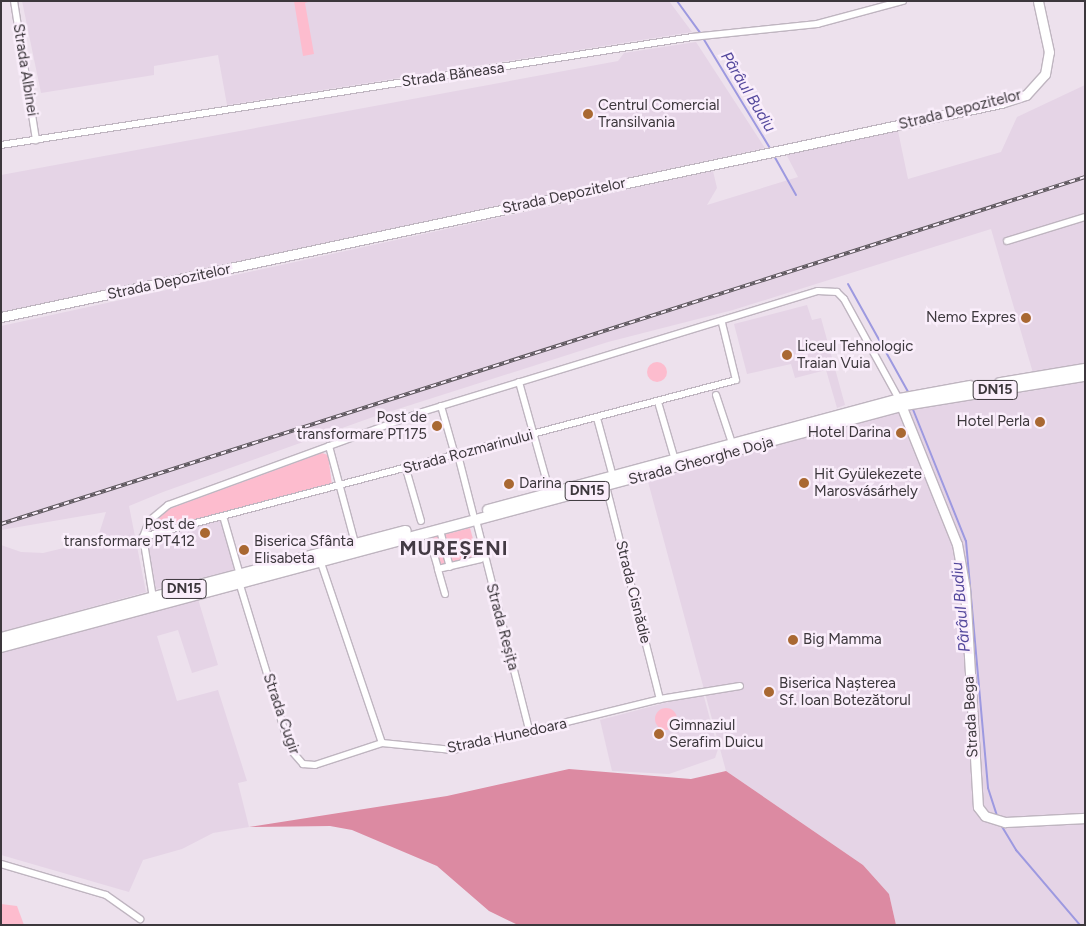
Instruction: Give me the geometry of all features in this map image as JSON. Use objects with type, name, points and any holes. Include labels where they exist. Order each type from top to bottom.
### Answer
[{"type":"main road","name":"Strada Gheorghe Doja","points":[[320,557],[355,543],[606,486],[734,448],[906,401],[1085,369]]},
{"type":"main road","name":"Strada Gheorghe Doja","points":[[906,401],[1085,376]]},
{"type":"main road","name":"Strada Gheorghe Doja","points":[[1,638],[475,517],[550,493],[675,460],[734,448]]},
{"type":"main road","name":"Strada Gheorghe Doja","points":[[1,647],[239,578]]},
{"type":"street","name":"Strada Albinei","points":[[14,1],[36,140]]},
{"type":"street","name":"Strada Băneasa","points":[[1,145],[711,34],[817,24],[903,1]]},
{"type":"street","name":"Strada Depozitelor","points":[[1,317],[777,150],[1026,94],[1041,81],[1048,65],[1038,1]]},
{"type":"street","points":[[1006,242],[1085,217]]},
{"type":"street","points":[[153,598],[143,538],[149,520],[168,505],[441,406],[722,323],[818,291],[837,292],[906,401]]},
{"type":"street","name":"Strada Rozmarinului","points":[[143,538],[736,380],[722,323]]},
{"type":"street","points":[[520,382],[550,493]]},
{"type":"street","points":[[716,395],[734,448]]},
{"type":"street","name":"Strada Bega","points":[[906,401],[957,544],[965,589],[975,797],[978,807],[994,820],[1005,822],[1085,818]]},
{"type":"street","points":[[658,402],[675,460]]},
{"type":"street","name":"Strada Reșița","points":[[441,406],[475,517],[530,733]]},
{"type":"street","points":[[597,418],[613,477]]},
{"type":"street","points":[[328,446],[355,543]]},
{"type":"street","points":[[406,469],[421,521]]},
{"type":"street","name":"Strada Cisnădie","points":[[606,486],[660,698]]},
{"type":"street","points":[[223,516],[239,578]]},
{"type":"street","points":[[441,534],[450,567]]},
{"type":"street","points":[[431,544],[445,594]]},
{"type":"street","points":[[320,557],[382,743]]},
{"type":"street","points":[[438,570],[481,559]]},
{"type":"street","name":"Strada Cugir","points":[[239,578],[298,762],[315,765],[382,743]]},
{"type":"street","name":"Strada Hunedoara","points":[[382,743],[453,750],[530,733],[660,698],[740,686]]},
{"type":"street","points":[[1,864],[106,895],[140,920]]},
{"type":"shaded area","points":[[22,1],[669,1],[692,32],[227,105],[218,55],[154,66],[154,75],[41,93]]},
{"type":"shaded area","points":[[294,1],[311,1],[305,3],[314,54],[303,56]]},
{"type":"shaded area","points":[[696,42],[765,148],[1,312],[1,175],[618,61],[624,53]]},
{"type":"shaded area","points":[[1085,85],[1085,925],[896,925],[889,894],[863,865],[726,771],[647,478],[905,409],[1038,390],[991,229],[733,310],[608,342],[373,417],[163,492],[129,506],[146,592],[1,632],[1,545],[21,552],[43,553],[97,540],[106,512],[1,530],[1,326],[713,171],[717,188],[707,205],[798,177],[786,154],[898,131],[908,179],[1001,152],[1017,117]]},
{"type":"shaded area","name":"Liceul Tehnologic Traian Vuia","points":[[807,305],[812,320],[821,318],[845,405],[837,408],[826,370],[795,378],[791,364],[747,374],[734,324]]},
{"type":"shaded area","points":[[657,362],[664,365],[667,372],[664,379],[657,382],[650,379],[647,372],[650,365]]},
{"type":"shaded area","points":[[322,453],[328,455],[332,485],[157,531],[151,526],[169,509]]},
{"type":"shaded area","points":[[223,519],[237,569],[156,589],[146,539]]},
{"type":"shaded area","points":[[470,528],[478,557],[440,568],[432,538]]},
{"type":"shaded area","points":[[198,599],[218,665],[192,673],[178,630],[157,636],[177,701],[218,690],[247,781],[238,783],[249,827],[213,833],[182,849],[143,860],[129,892],[1,855],[1,650]]},
{"type":"shaded area","name":"Gimnaziul Serafim Duicu","points":[[703,693],[718,749],[715,758],[669,774],[612,771],[600,720]]},
{"type":"shaded area","points":[[666,708],[674,711],[677,719],[674,727],[666,730],[658,727],[655,719],[658,711]]},
{"type":"shaded area","points":[[569,769],[691,779],[726,771],[863,865],[889,894],[896,925],[518,925],[489,911],[437,866],[352,830],[330,826],[249,827],[447,796]]},
{"type":"shaded area","points":[[1,904],[17,906],[24,925],[1,925]]},
{"type":"waterway","name":"Pârâul Budiu","points":[[677,1],[701,34]]},
{"type":"waterway","name":"Pârâul Budiu","points":[[703,38],[771,150]]},
{"type":"waterway","name":"Pârâul Budiu","points":[[773,154],[796,195]]},
{"type":"waterway","name":"Pârâul Budiu","points":[[848,284],[908,392]]},
{"type":"waterway","name":"Pârâul Budiu","points":[[912,407],[966,541],[988,788],[997,816]]},
{"type":"waterway","name":"Pârâul Budiu","points":[[1001,825],[1016,850],[1080,925]]},
{"type":"railway","points":[[1,524],[1085,177]]},
{"type":"place","name":"Centrul Comercial Transilvania","points":[[588,114]]},
{"type":"place","name":"Nemo Expres","points":[[1026,318]]},
{"type":"place","name":"Liceul Tehnologic Traian Vuia","points":[[787,355]]},
{"type":"place","name":"Hotel Perla","points":[[1040,422]]},
{"type":"place","name":"Post de transformare PT175","points":[[437,426]]},
{"type":"place","name":"Hotel Darina","points":[[901,433]]},
{"type":"place","name":"Hit Gyülekezete Marosvásárhely","points":[[804,483]]},
{"type":"place","name":"Darina","points":[[509,484]]},
{"type":"place","name":"Post de transformare PT412","points":[[205,533]]},
{"type":"place","name":"Biserica Sfânta Elisabeta","points":[[244,550]]},
{"type":"place","name":"Big Mamma","points":[[793,640]]},
{"type":"place","name":"Biserica Nașterea Sf. Ioan Botezătorul","points":[[769,692]]},
{"type":"place","name":"Gimnaziul Serafim Duicu","points":[[659,734]]},
{"type":"district","name":"MUREȘENI","points":[[454,548]]}]
